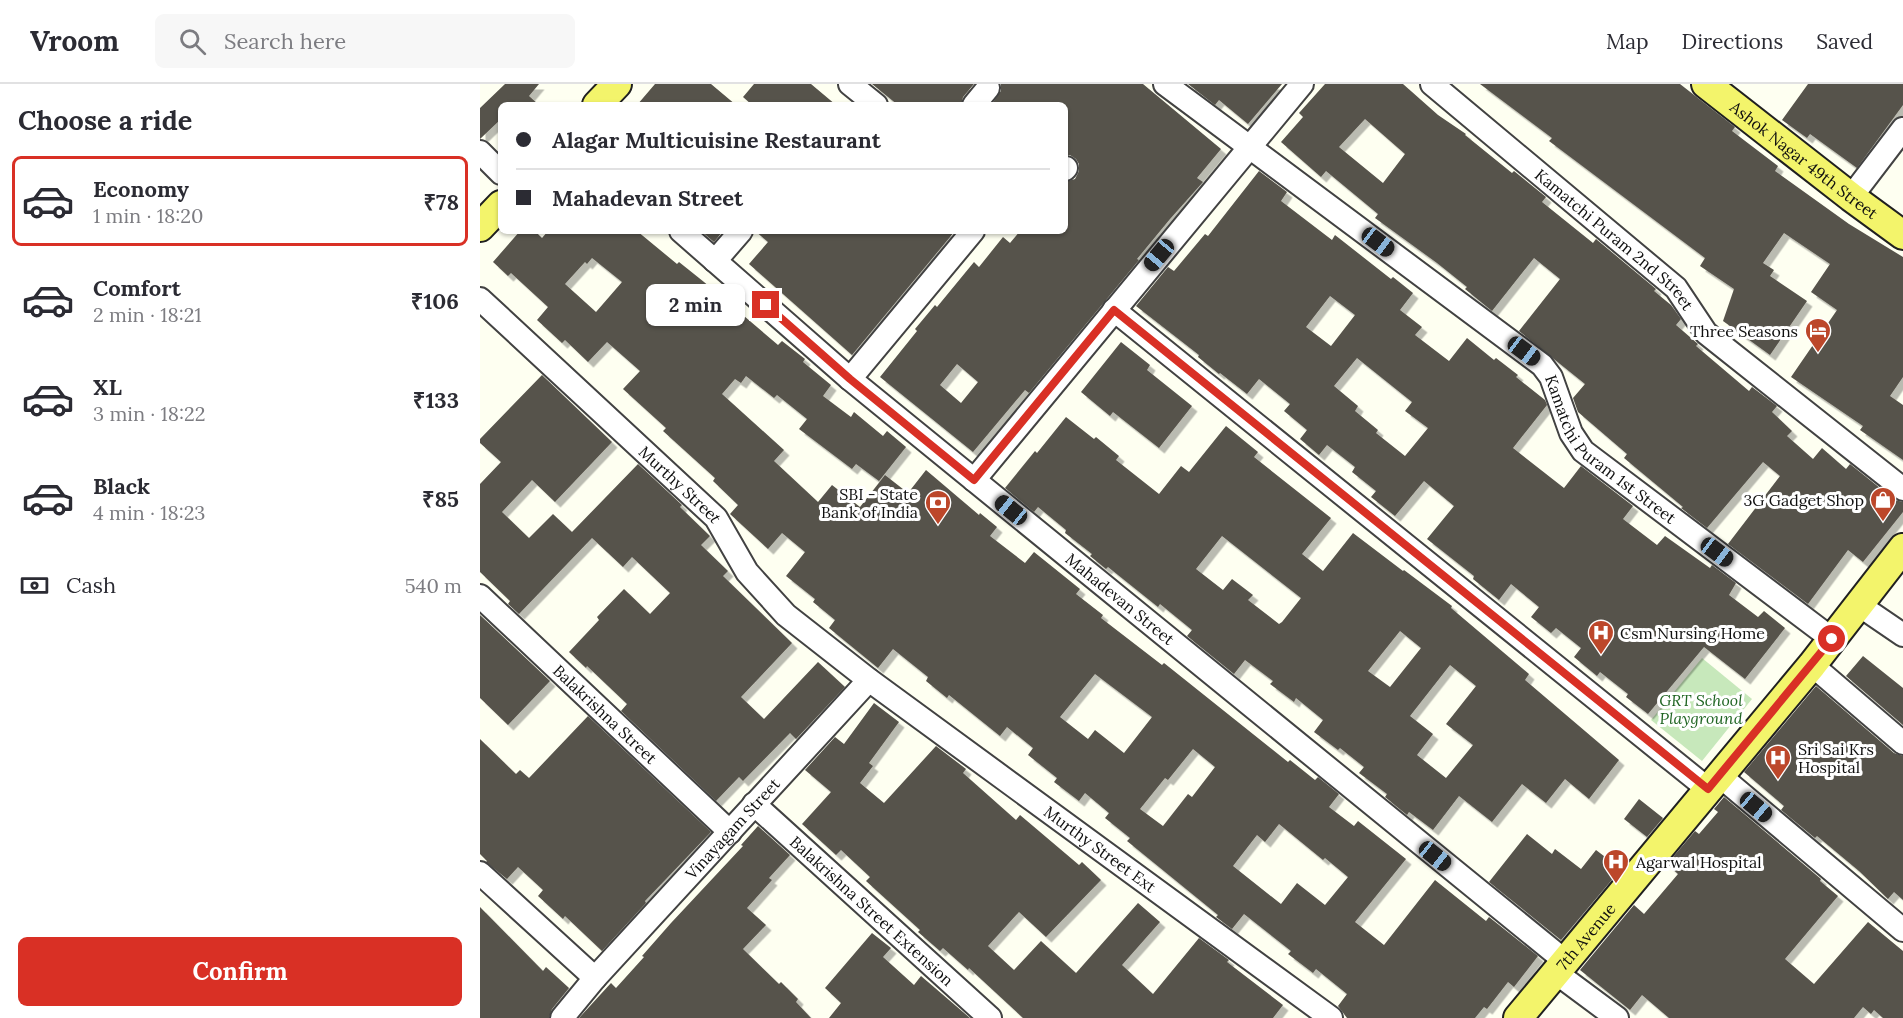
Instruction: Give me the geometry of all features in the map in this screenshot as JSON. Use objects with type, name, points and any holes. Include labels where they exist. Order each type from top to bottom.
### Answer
[{"type":"main road","points":[[600,102],[617,84]]},
{"type":"main road","name":"Ashok Nagar 49th Street","points":[[1706,84],[1903,235]]},
{"type":"main road","points":[[480,227],[498,209]]},
{"type":"main road","name":"7th Avenue","points":[[1518,1018],[1812,665],[1903,548]]},
{"type":"street","name":"Kamatchi Puram 1st Street","points":[[1165,84],[1542,365],[1551,377],[1572,433],[1583,451],[1832,639]]},
{"type":"street","points":[[974,480],[1302,84]]},
{"type":"street","name":"Kamatchi Puram 2nd Street","points":[[1432,84],[1676,288],[1706,333],[1903,489]]},
{"type":"street","points":[[976,102],[988,88]]},
{"type":"street","points":[[1851,197],[1903,129]]},
{"type":"street","points":[[480,152],[498,170]]},
{"type":"street","name":"Mahadevan Street","points":[[684,234],[850,379],[1560,966],[1617,1018]]},
{"type":"street","points":[[716,261],[738,234]]},
{"type":"street","points":[[850,379],[971,234]]},
{"type":"street","name":"Murthy Street","points":[[480,299],[716,518],[747,572],[786,615],[869,680]]},
{"type":"street","points":[[1114,310],[1903,930]]},
{"type":"street","name":"Balakrishna Street","points":[[480,596],[730,832]]},
{"type":"street","points":[[1859,605],[1903,635]]},
{"type":"street","points":[[1812,665],[1903,743]]},
{"type":"street","name":"Vinayagam Street","points":[[562,1018],[595,978],[753,804],[869,680]]},
{"type":"street","name":"Murthy Street Ext","points":[[869,680],[1331,1018]]},
{"type":"street","name":"Balakrishna Street Extension","points":[[753,804],[990,1018]]},
{"type":"street","points":[[480,873],[595,978]]},
{"type":"green space","name":"GRT School Playground","points":[[1702,658],[1752,699],[1702,761],[1651,720]]},
{"type":"building","points":[[505,84],[539,84],[529,96],[536,102],[498,102],[498,122],[480,139],[480,108]]},
{"type":"building","points":[[655,84],[711,84],[732,102],[640,102]]},
{"type":"building","points":[[754,84],[811,84],[832,102],[749,102],[743,97]]},
{"type":"building","points":[[872,84],[974,84],[962,102],[894,102]]},
{"type":"building","points":[[1001,84],[1143,84],[1221,149],[1197,178],[1203,182],[1137,259],[1139,260],[1029,393],[1025,390],[973,452],[880,377],[935,305],[937,307],[974,262],[979,267],[1003,237],[1010,243],[1018,234],[1068,234],[1068,181],[1075,179],[1079,171],[1079,164],[1076,159],[1068,155],[1068,102],[993,102],[1001,91]],"holes":[[[957,364],[978,382],[961,403],[940,385]]]},
{"type":"building","points":[[1188,84],[1282,84],[1248,124],[1219,100],[1215,105]]},
{"type":"building","points":[[1325,84],[1403,84],[1438,115],[1546,197],[1542,202],[1593,243],[1596,239],[1656,289],[1654,291],[1671,305],[1681,319],[1676,325],[1698,344],[1696,346],[1749,391],[1752,387],[1777,406],[1772,412],[1792,431],[1787,436],[1813,459],[1822,448],[1846,469],[1850,464],[1895,500],[1903,502],[1903,512],[1863,562],[1848,550],[1808,604],[1728,544],[1780,476],[1763,462],[1707,528],[1624,458],[1627,454],[1578,412],[1573,398],[1585,384],[1519,331],[1560,279],[1534,258],[1492,311],[1437,263],[1375,218],[1378,214],[1326,171],[1321,177],[1281,142],[1303,117],[1299,113]],"holes":[[[1365,119],[1405,154],[1383,183],[1339,147]]]},
{"type":"building","points":[[1480,84],[1680,84],[1735,127],[1732,131],[1778,166],[1775,171],[1849,224],[1903,257],[1903,377],[1890,396],[1903,405],[1903,460],[1860,430],[1863,426],[1791,377],[1837,310],[1811,292],[1830,264],[1784,233],[1763,263],[1774,270],[1770,276],[1807,301],[1770,355],[1723,321],[1734,289],[1700,266],[1705,258],[1549,141],[1552,138]]},
{"type":"building","points":[[1808,84],[1903,84],[1903,105],[1857,168],[1810,134],[1807,138],[1782,120]]},
{"type":"building","points":[[1259,171],[1287,192],[1281,201],[1332,240],[1335,235],[1391,279],[1393,277],[1413,293],[1400,310],[1422,327],[1415,335],[1449,361],[1467,338],[1494,360],[1496,358],[1518,375],[1516,377],[1545,400],[1547,405],[1513,448],[1564,488],[1581,466],[1633,506],[1623,519],[1657,545],[1665,536],[1710,568],[1712,565],[1736,583],[1729,595],[1758,617],[1764,611],[1785,628],[1745,679],[1704,647],[1648,714],[1626,697],[1628,694],[1600,672],[1597,676],[1574,657],[1581,648],[1556,628],[1551,633],[1531,617],[1539,607],[1511,584],[1499,600],[1473,579],[1474,576],[1427,539],[1454,506],[1424,481],[1395,516],[1371,497],[1376,491],[1352,472],[1355,467],[1327,445],[1319,455],[1300,439],[1307,430],[1284,411],[1290,404],[1259,379],[1247,394],[1136,306],[1168,267],[1174,271],[1205,234],[1208,236]],"holes":[[[1330,296],[1355,315],[1331,346],[1306,327]],[[1357,358],[1412,402],[1405,411],[1428,428],[1405,456],[1376,433],[1378,430],[1355,411],[1358,406],[1334,386]]]},
{"type":"building","points":[[517,234],[538,234],[542,238],[545,234],[641,234],[677,264],[679,262],[704,282],[778,345],[782,341],[805,359],[803,362],[831,385],[823,396],[851,417],[854,412],[883,436],[887,431],[906,447],[879,481],[856,464],[852,469],[799,429],[807,419],[777,395],[774,398],[746,376],[741,383],[735,379],[722,394],[784,450],[774,461],[818,502],[832,485],[860,507],[885,475],[908,493],[926,470],[979,515],[980,513],[997,527],[990,536],[1025,563],[1034,552],[1080,589],[1076,594],[1103,615],[1101,618],[1162,665],[1164,663],[1288,762],[1290,760],[1315,780],[1318,777],[1339,794],[1329,807],[1354,826],[1358,821],[1406,859],[1355,922],[1384,945],[1435,880],[1486,921],[1489,917],[1538,956],[1514,987],[1508,982],[1487,1009],[1484,1007],[1475,1018],[1347,1018],[1338,1006],[1347,994],[1316,969],[1313,973],[1288,954],[1291,951],[1244,914],[1232,929],[1216,917],[1218,915],[1127,841],[1130,838],[1105,818],[1109,813],[1085,793],[1079,801],[1054,782],[1057,778],[1028,755],[1033,748],[1007,727],[1000,736],[949,695],[947,698],[926,681],[928,677],[893,649],[878,668],[829,628],[835,620],[813,602],[815,599],[786,576],[805,552],[782,533],[768,549],[730,514],[738,505],[713,481],[715,478],[663,431],[666,428],[623,389],[640,371],[607,342],[588,362],[565,340],[562,343],[537,320],[548,307],[511,273],[508,276],[493,262]],"holes":[[[592,258],[622,282],[596,312],[565,284],[585,262],[587,264]],[[1095,674],[1152,717],[1124,753],[1095,730],[1088,739],[1060,717]],[[1193,749],[1215,767],[1192,797],[1188,794],[1163,826],[1140,809]],[[1279,824],[1348,877],[1325,905],[1297,883],[1281,904],[1233,866],[1257,835],[1265,842]]]},
{"type":"building","points":[[705,234],[721,234],[714,242]]},
{"type":"building","points":[[759,234],[953,234],[852,355],[749,264],[768,242]]},
{"type":"building","points":[[1121,342],[1150,365],[1147,370],[1192,406],[1159,448],[1113,412],[1110,416],[1081,392]]},
{"type":"building","points":[[542,375],[612,442],[555,502],[532,480],[502,512],[529,538],[553,514],[572,532],[638,464],[682,505],[680,507],[710,536],[701,545],[728,571],[723,576],[792,643],[741,697],[764,719],[818,662],[845,687],[796,739],[790,733],[743,781],[739,777],[716,801],[621,711],[627,704],[569,652],[599,620],[597,617],[624,589],[650,614],[670,593],[632,557],[623,567],[592,538],[519,614],[508,604],[510,601],[480,572],[480,484],[501,462],[480,443],[480,439]]},
{"type":"building","points":[[1066,417],[1119,456],[1116,460],[1159,494],[1181,466],[1189,472],[1226,426],[1258,452],[1254,457],[1331,518],[1302,554],[1323,571],[1353,533],[1452,606],[1451,608],[1529,674],[1525,680],[1619,760],[1589,799],[1565,779],[1546,803],[1522,784],[1492,822],[1459,796],[1433,830],[1409,812],[1407,815],[1385,797],[1387,794],[1359,773],[1364,767],[1340,748],[1338,750],[1314,732],[1323,720],[1296,698],[1294,702],[1270,684],[1273,681],[1245,660],[1234,674],[1187,636],[1192,630],[1160,604],[1158,607],[1108,567],[1106,569],[1090,556],[1092,554],[1065,533],[1066,530],[1038,507],[1034,512],[1005,488],[1035,451],[1037,453]],"holes":[[[1222,536],[1301,598],[1282,622],[1279,624],[1248,600],[1253,595],[1232,579],[1223,590],[1196,569]],[[1400,631],[1421,648],[1390,687],[1368,671]],[[1450,665],[1476,686],[1446,724],[1473,745],[1446,778],[1417,755],[1433,734],[1410,716]]]},
{"type":"building","points":[[480,615],[550,681],[508,725],[480,698]]},
{"type":"building","points":[[1863,656],[1903,688],[1903,725],[1846,676]]},
{"type":"building","points":[[1816,686],[1894,753],[1903,756],[1903,900],[1894,892],[1888,899],[1817,836],[1815,838],[1781,810],[1784,806],[1744,772]]},
{"type":"building","points":[[874,703],[899,722],[869,763],[873,766],[860,783],[884,803],[936,746],[966,769],[963,773],[1016,820],[1020,815],[1079,865],[1082,862],[1101,880],[1046,937],[1019,912],[988,946],[1014,970],[1041,941],[1076,973],[1138,903],[1160,922],[1122,965],[1153,994],[1199,938],[1283,1005],[1273,1018],[1023,1018],[969,968],[968,970],[943,948],[940,951],[918,932],[920,930],[866,881],[870,877],[841,850],[836,855],[802,824],[831,792],[805,770],[835,737],[844,744]]},
{"type":"building","points":[[588,716],[711,832],[645,901],[646,903],[602,951],[565,916],[563,919],[538,896],[543,890],[518,867],[507,879],[480,854],[480,739],[516,774],[520,770],[529,778]]},
{"type":"building","points":[[1724,797],[1838,896],[1785,959],[1814,984],[1868,922],[1903,951],[1903,1018],[1883,1018],[1874,1010],[1871,1014],[1863,1007],[1854,1018],[1669,1018],[1642,995],[1630,1010],[1580,970],[1634,905],[1644,914],[1678,874],[1667,864],[1695,831],[1699,834],[1718,812],[1714,809]]},
{"type":"building","points":[[1639,799],[1663,818],[1647,837],[1624,819]]},
{"type":"building","points":[[758,826],[790,855],[769,878],[772,880],[747,908],[766,925],[743,949],[798,999],[796,1002],[811,1018],[579,1018],[611,983],[616,988],[671,923],[743,846],[741,845]]},
{"type":"building","points":[[1527,834],[1552,854],[1555,849],[1581,869],[1596,850],[1621,869],[1561,940],[1489,882]]},
{"type":"building","points":[[480,907],[543,971],[546,967],[569,988],[552,1009],[549,1018],[480,1018]]},
{"type":"building","points":[[872,933],[891,948],[883,957],[914,985],[921,976],[970,1018],[829,1018],[841,1003],[825,988]]},
{"type":"place","name":"Three Seasons","points":[[1818,354]]},
{"type":"place","name":"3G Gadget Shop","points":[[1883,523]]},
{"type":"place","name":"SBI - State Bank of India","points":[[938,526]]},
{"type":"place","name":"Csm Nursing Home","points":[[1601,656]]},
{"type":"place","name":"Sri Sai Krs Hospital","points":[[1778,781]]},
{"type":"place","name":"Agarwal Hospital","points":[[1616,885]]},
{"type":"route","points":[[766,305],[850,379],[974,480],[1114,310],[1708,789],[1832,639]]}]
